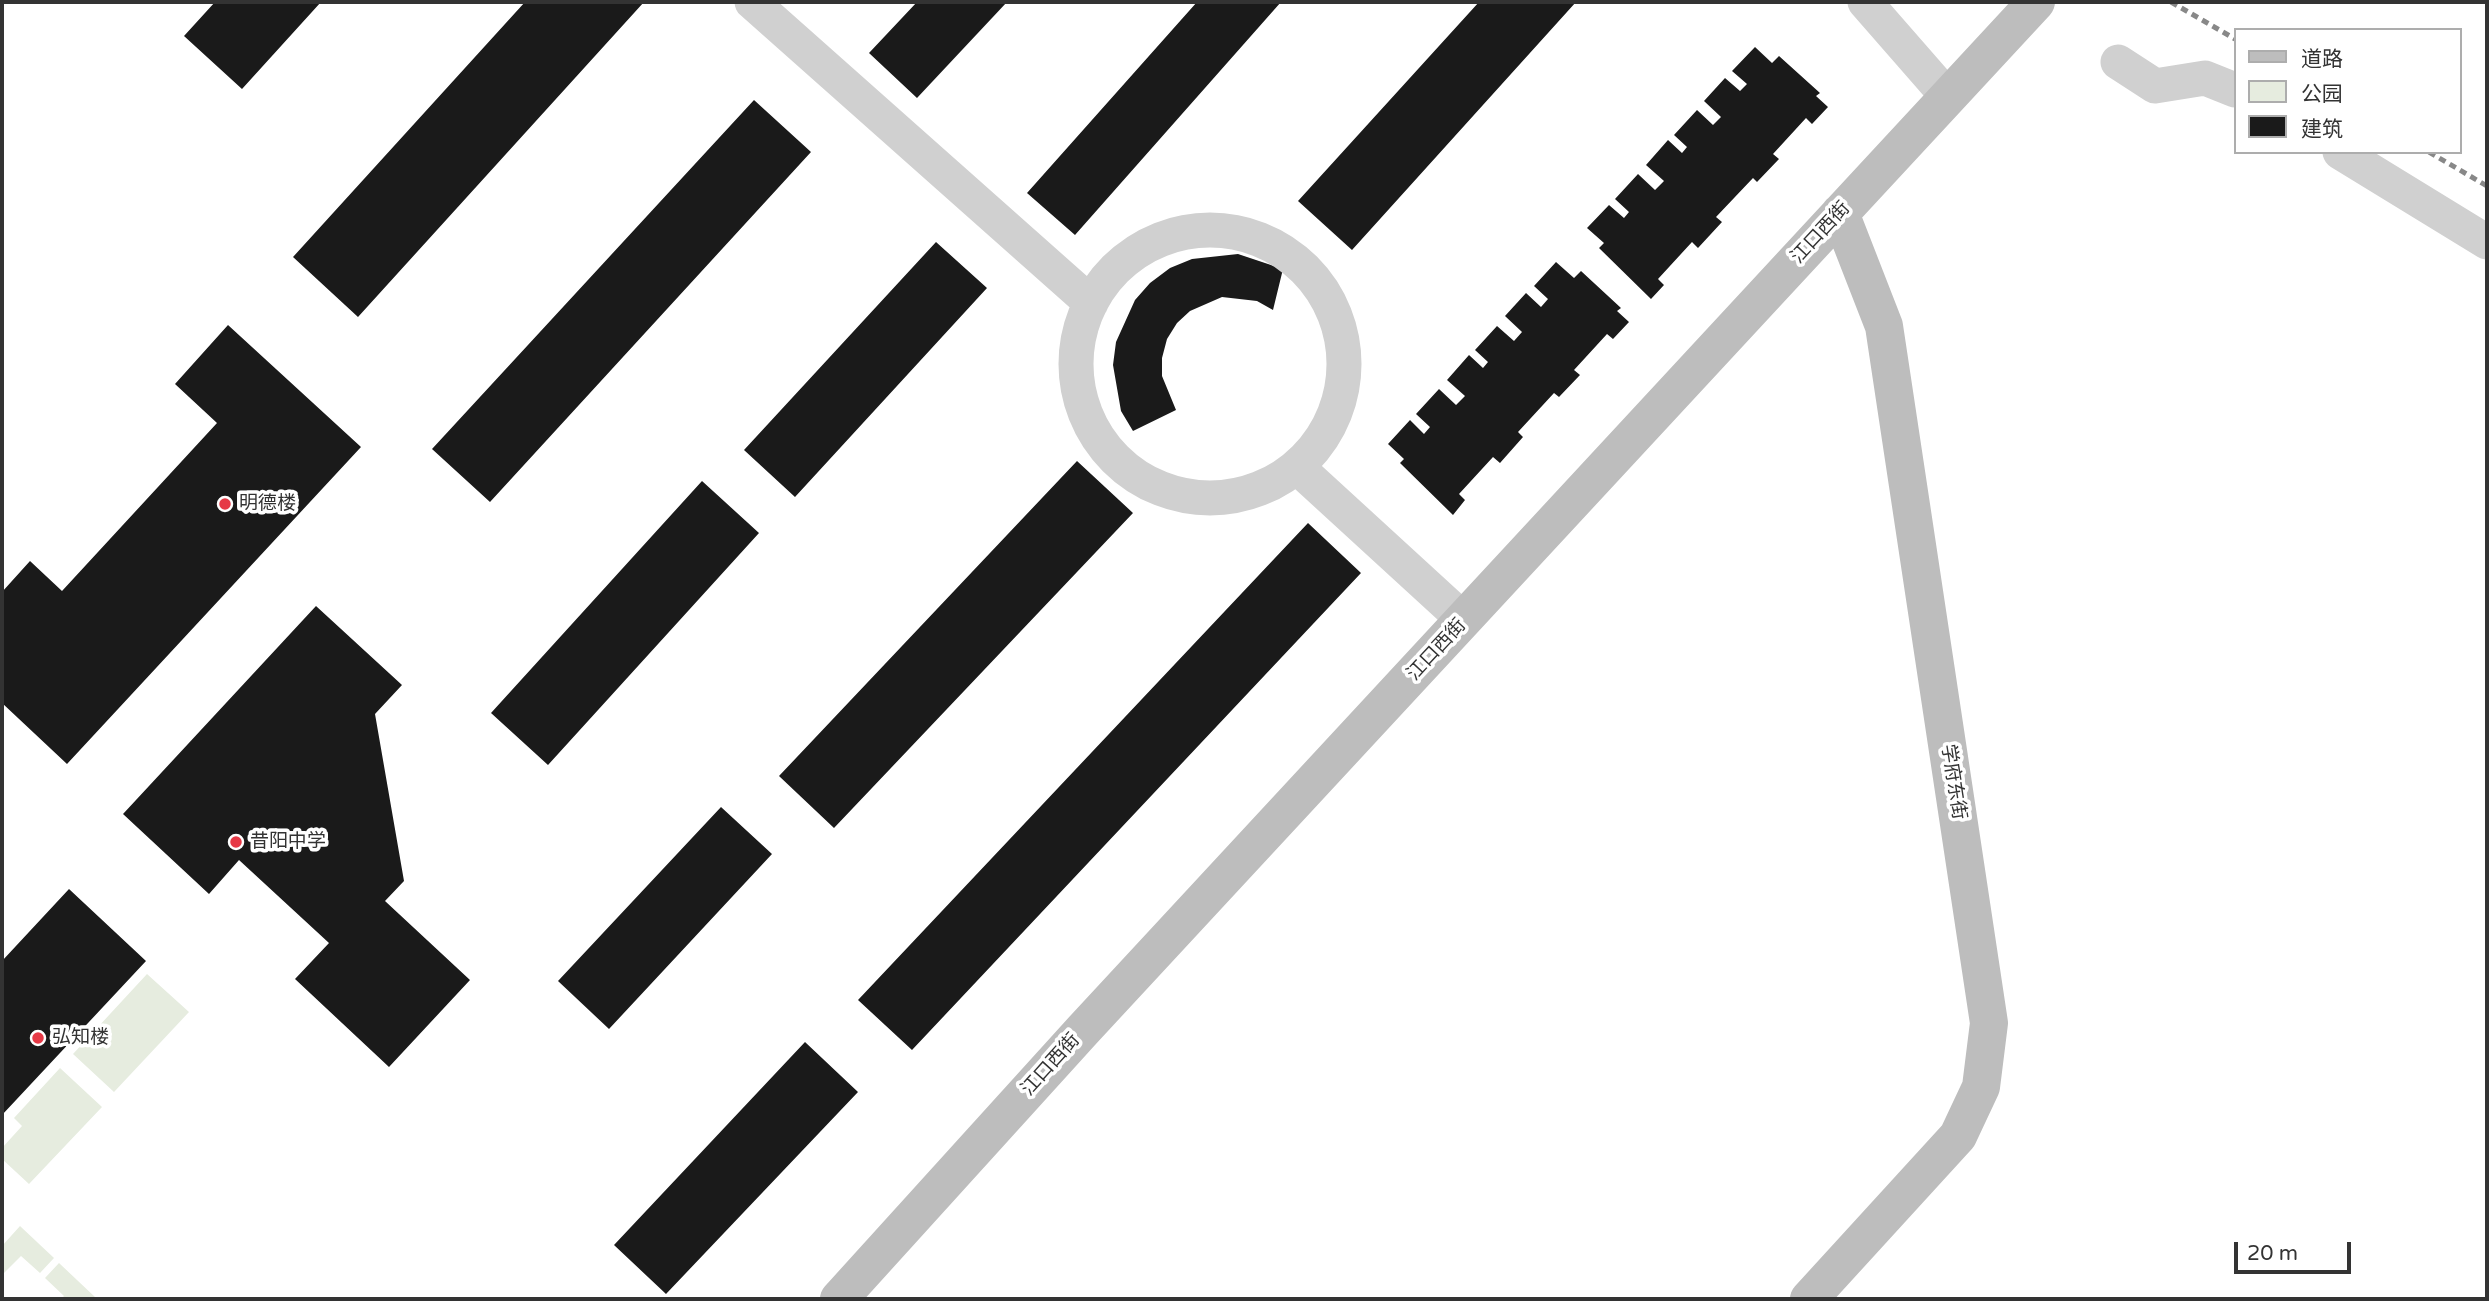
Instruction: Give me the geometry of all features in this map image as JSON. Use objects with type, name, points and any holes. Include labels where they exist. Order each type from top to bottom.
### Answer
[{"type":"main road","name":"江口西街","points":[[839,1299],[1083,1030],[2036,2]]},
{"type":"main road","name":"学府东街","points":[[1809,1299],[1958,1136],[1981,1087],[1989,1023],[1884,326],[1840,213]]},
{"type":"street","points":[[752,2],[1091,303]]},
{"type":"street","points":[[1865,2],[1948,97]]},
{"type":"street","points":[[2118,62],[2155,86],[2205,78],[2234,90]]},
{"type":"street","points":[[2343,154],[2487,242]]},
{"type":"street","points":[[1209,230],[1238,233],[1266,242],[1291,257],[1312,276],[1327,298],[1343,347],[1344,373],[1335,411],[1317,445],[1297,467],[1275,481],[1249,492],[1221,498],[1192,498],[1165,491],[1139,479],[1116,461],[1098,439],[1085,414],[1077,386],[1075,358],[1080,330],[1091,303],[1106,278],[1152,243],[1180,233],[1209,230]]},
{"type":"street","points":[[1297,467],[1464,620]]},
{"type":"green space","points":[[147,974],[189,1012],[114,1092],[73,1054]]},
{"type":"green space","points":[[60,1068],[102,1107],[29,1184],[2,1159],[2,1148],[22,1126],[14,1118]]},
{"type":"green space","points":[[20,1226],[54,1258],[40,1273],[21,1256],[2,1275],[2,1246]]},
{"type":"green space","points":[[59,1263],[95,1297],[61,1299],[64,1296],[45,1278]]},
{"type":"building","points":[[215,2],[321,2],[242,89],[184,36]]},
{"type":"building","points":[[525,2],[644,2],[358,317],[293,257]]},
{"type":"building","points":[[917,2],[1007,2],[917,98],[869,53]]},
{"type":"building","points":[[1197,2],[1281,2],[1075,235],[1027,193]]},
{"type":"building","points":[[1479,2],[1576,2],[1352,250],[1298,201]]},
{"type":"building","points":[[1755,47],[1772,63],[1779,56],[1820,93],[1816,96],[1828,107],[1812,124],[1806,118],[1773,154],[1779,159],[1757,182],[1753,178],[1716,217],[1722,222],[1698,248],[1692,242],[1658,279],[1664,285],[1651,299],[1599,248],[1604,243],[1587,228],[1609,205],[1624,218],[1629,212],[1615,199],[1638,174],[1655,190],[1664,181],[1646,165],[1668,140],[1682,153],[1687,147],[1674,135],[1697,110],[1713,125],[1721,117],[1704,101],[1725,78],[1740,91],[1747,84],[1732,71]]},
{"type":"building","points":[[754,100],[811,152],[490,502],[432,449]]},
{"type":"building","points":[[936,242],[987,288],[795,497],[744,450]]},
{"type":"building","points":[[1238,254],[1283,269],[1273,310],[1257,301],[1222,297],[1190,311],[1177,323],[1167,339],[1162,358],[1162,376],[1176,410],[1133,431],[1121,411],[1113,365],[1116,342],[1135,300],[1150,283],[1170,268],[1192,259]]},
{"type":"building","points":[[1556,262],[1574,278],[1581,271],[1621,308],[1617,311],[1629,322],[1613,339],[1607,334],[1574,370],[1580,375],[1559,397],[1554,393],[1518,432],[1523,437],[1500,463],[1493,457],[1459,494],[1465,500],[1453,515],[1400,463],[1404,459],[1388,444],[1410,420],[1424,434],[1430,427],[1416,414],[1439,389],[1456,405],[1465,396],[1447,380],[1469,355],[1483,368],[1488,362],[1475,350],[1497,326],[1514,341],[1522,332],[1505,316],[1526,293],[1541,307],[1548,299],[1534,286]]},
{"type":"building","name":"明德楼","points":[[228,325],[361,447],[67,764],[2,703],[2,592],[30,561],[62,591],[217,423],[175,384]]},
{"type":"building","points":[[1077,461],[1133,513],[834,828],[779,776]]},
{"type":"building","points":[[702,481],[759,533],[548,765],[491,713]]},
{"type":"building","points":[[1308,523],[1361,573],[912,1050],[858,1000]]},
{"type":"building","points":[[316,606],[402,685],[375,714],[404,881],[385,901],[470,980],[389,1067],[295,979],[329,943],[239,860],[209,894],[123,814]]},
{"type":"building","points":[[721,807],[772,854],[609,1029],[558,981]]},
{"type":"building","name":"弘知楼","points":[[69,889],[146,961],[2,1115],[2,961]]},
{"type":"building","points":[[805,1042],[858,1092],[666,1294],[614,1245]]},
{"type":"railway","points":[[2171,2],[2234,38]]},
{"type":"railway","points":[[2432,154],[2487,186]]},
{"type":"place","name":"明德楼","points":[[225,504]]},
{"type":"place","name":"昔阳中学","points":[[236,842]]},
{"type":"place","name":"弘知楼","points":[[38,1038]]}]
